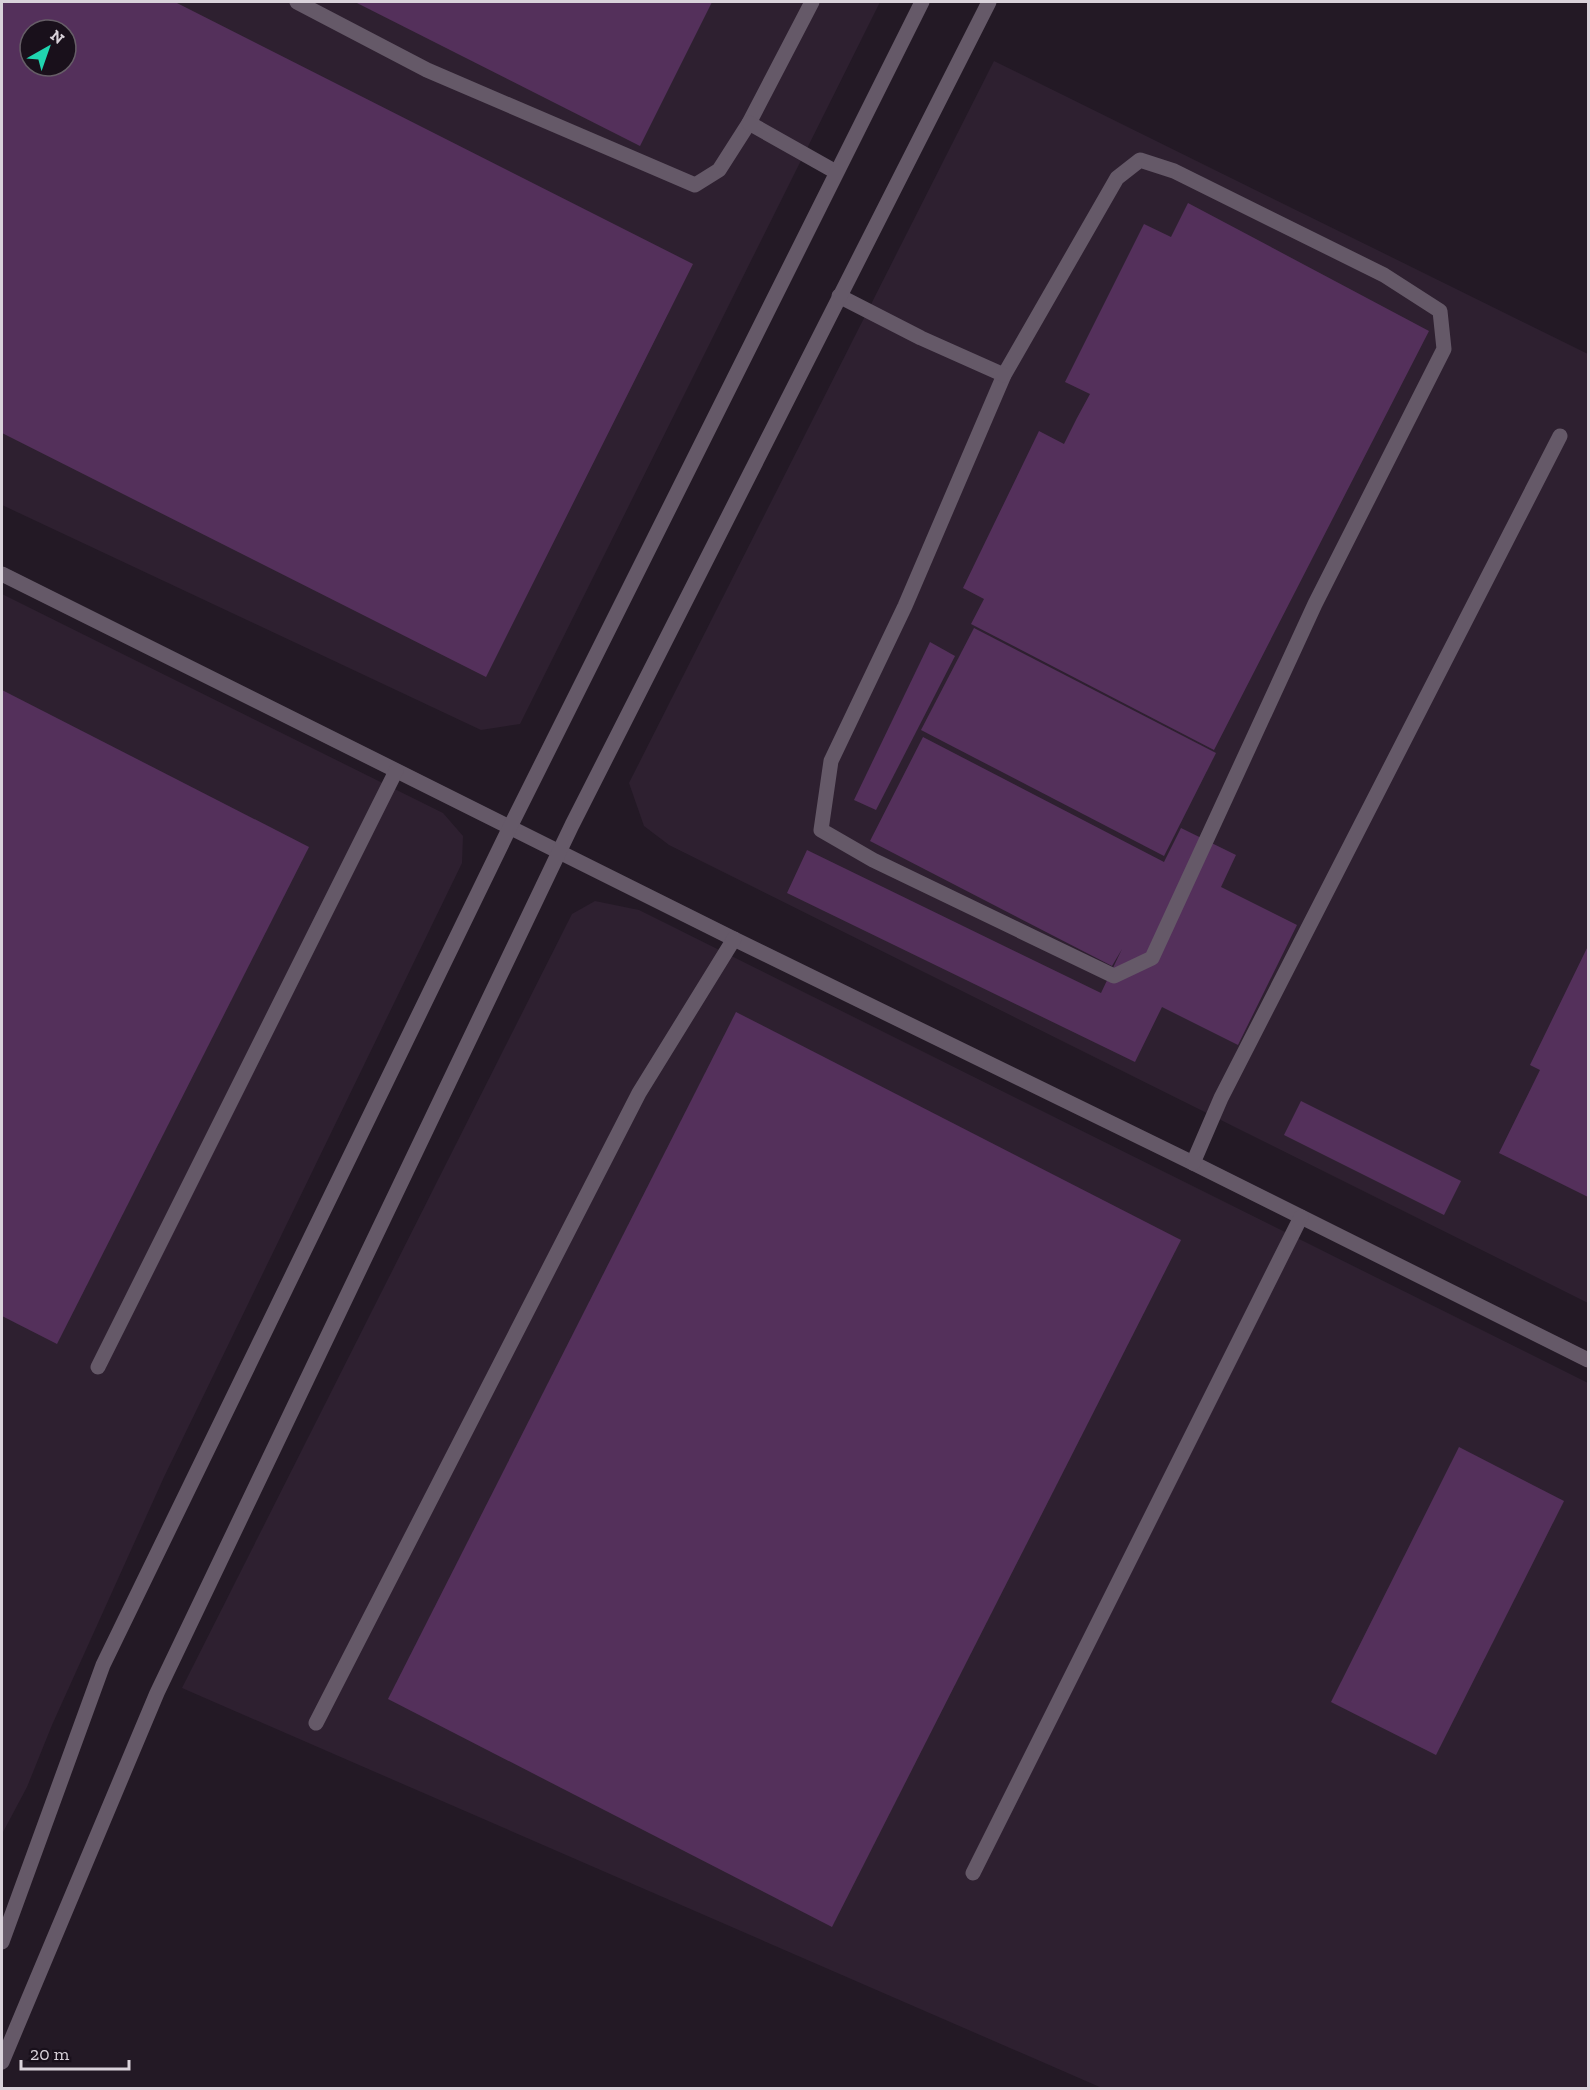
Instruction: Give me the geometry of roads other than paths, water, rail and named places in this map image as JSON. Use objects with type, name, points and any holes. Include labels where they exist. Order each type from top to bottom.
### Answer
[{"type":"street","points":[[297,2],[427,70],[695,185],[720,170],[749,123],[812,2]]},
{"type":"street","points":[[2,1942],[103,1665],[510,827],[922,2]]},
{"type":"street","points":[[2,2062],[157,1693],[559,852],[989,2]]},
{"type":"street","points":[[749,123],[836,172]]},
{"type":"street","points":[[1140,160],[1174,171],[1384,275],[1440,311],[1444,349],[1315,604],[1152,958],[1114,976],[873,860],[821,830],[831,760],[905,606],[1004,375],[1118,178],[1140,160]]},
{"type":"street","points":[[839,296],[921,338],[1004,375]]},
{"type":"street","points":[[1193,1163],[1221,1098],[1560,436]]},
{"type":"street","points":[[2,574],[734,939],[1193,1163],[1588,1360]]},
{"type":"street","points":[[98,1367],[396,771]]},
{"type":"street","points":[[316,1723],[639,1094],[734,939]]},
{"type":"street","points":[[973,1873],[1301,1217]]}]
